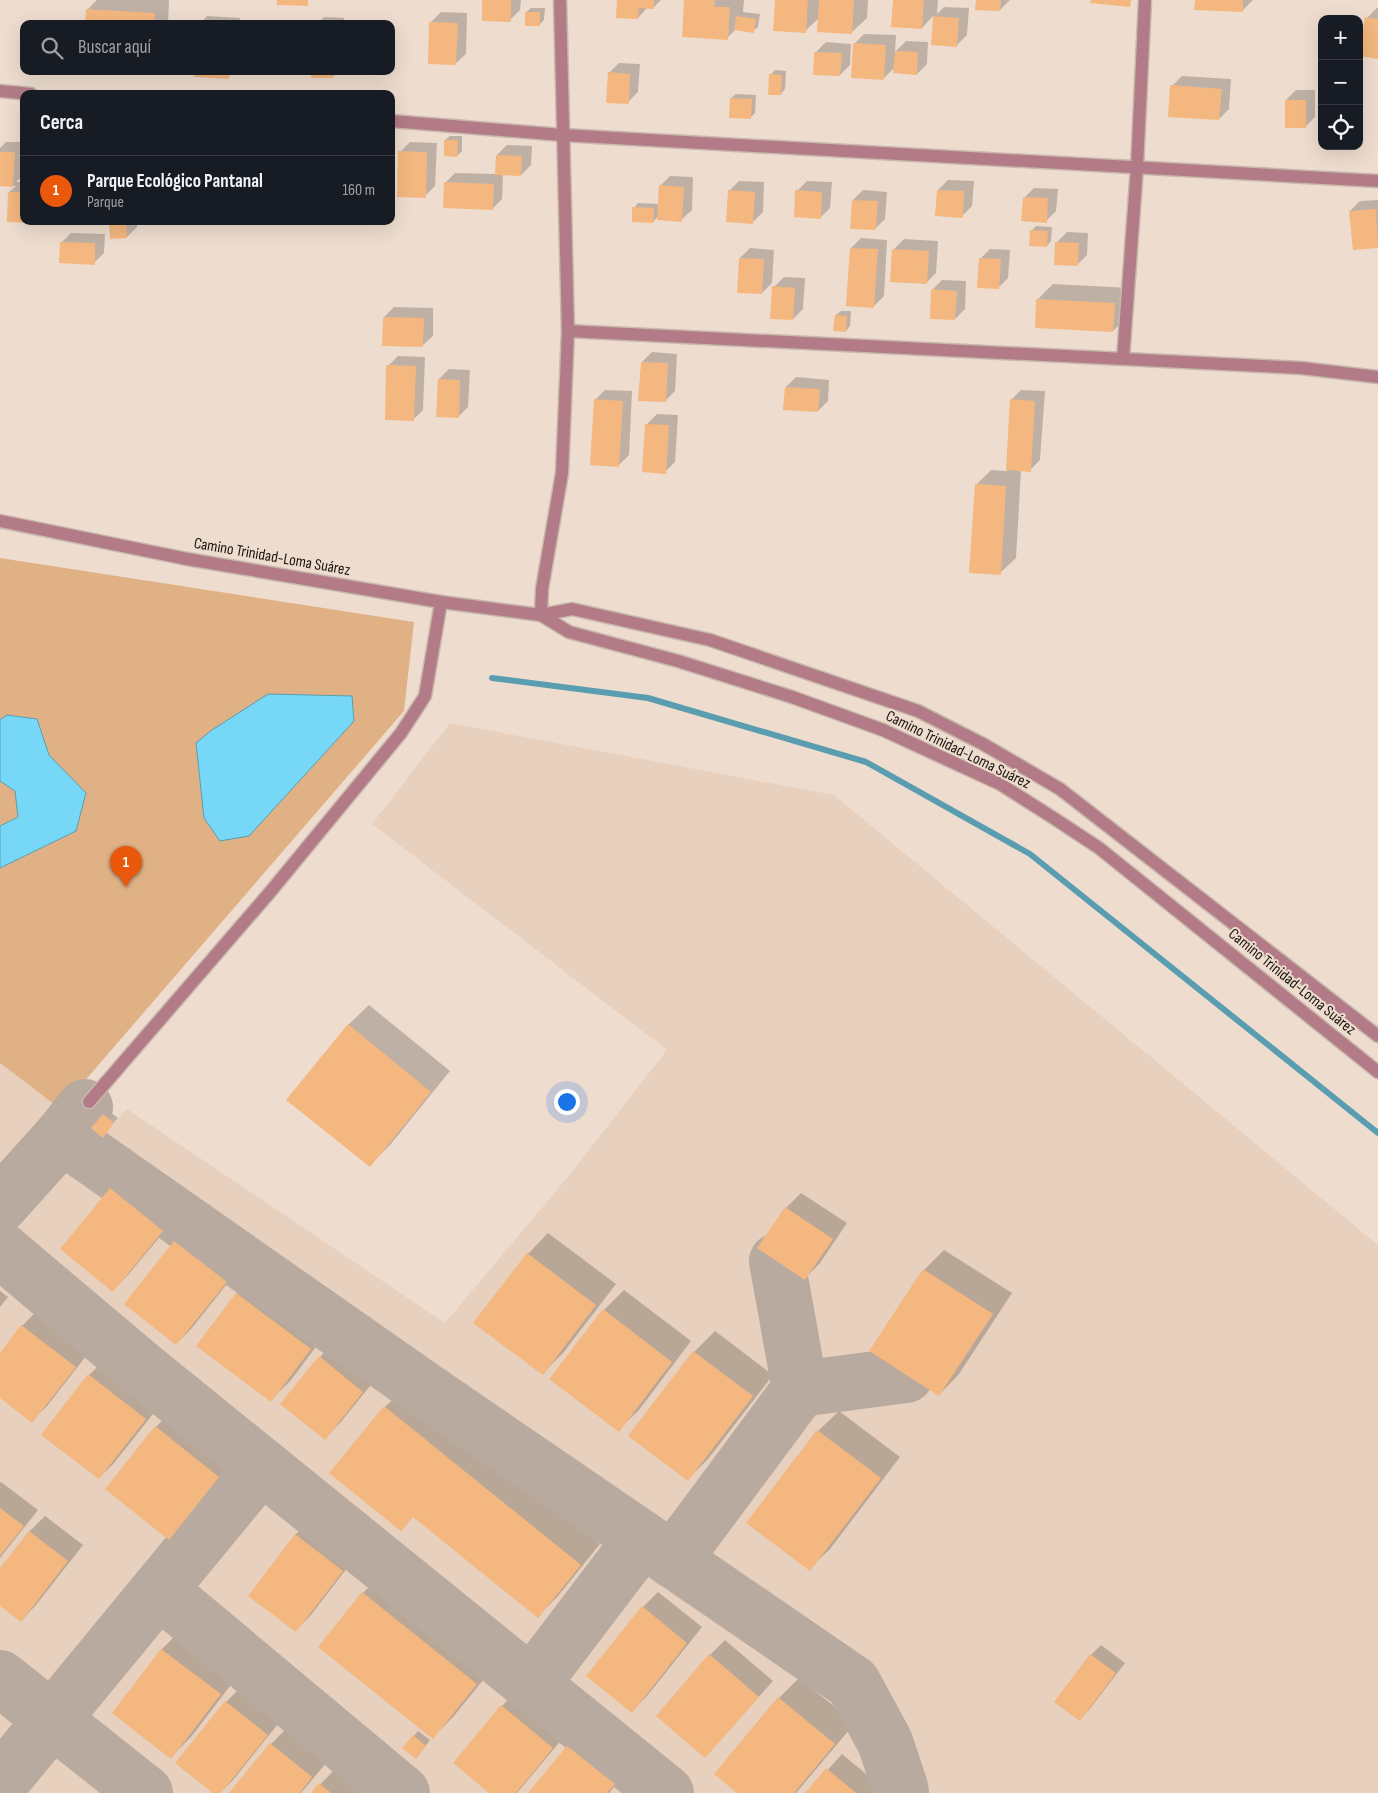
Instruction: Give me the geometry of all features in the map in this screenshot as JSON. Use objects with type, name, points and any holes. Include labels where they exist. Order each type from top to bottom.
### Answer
[{"type":"street","points":[[541,615],[542,589],[562,473],[568,331],[560,0]]},
{"type":"street","points":[[1123,359],[1137,167],[1145,0]]},
{"type":"street","points":[[0,91],[20,93]]},
{"type":"street","points":[[395,122],[562,135],[1378,181]]},
{"type":"street","points":[[568,331],[1301,368],[1378,377]]},
{"type":"street","name":"Camino Trinidad-Loma Suárez","points":[[0,520],[187,559],[441,602],[541,615],[572,609],[710,640],[918,711],[983,744],[1060,789],[1378,1036]]},
{"type":"street","points":[[89,1102],[271,891],[401,733],[426,696],[441,602]]},
{"type":"street","name":"Camino Trinidad-Loma Suárez","points":[[541,615],[569,632],[687,664],[792,697],[883,730],[1000,784],[1056,818],[1099,848],[1378,1072]]},
{"type":"shaded area","points":[[0,558],[414,622],[404,711],[76,1091],[59,1108],[0,1063]]},
{"type":"shaded area","points":[[450,723],[834,795],[1378,1245],[1378,1793],[0,1793],[0,1063],[59,1108],[76,1091],[103,1114],[91,1128],[102,1137],[127,1109],[445,1323],[567,1178],[667,1050],[372,824]]},
{"type":"water","points":[[268,694],[352,696],[354,721],[249,836],[220,841],[204,818],[196,743],[212,730]]},
{"type":"water","points":[[7,715],[37,719],[49,755],[86,793],[76,831],[0,868],[0,826],[18,817],[15,791],[0,781],[0,720]]},
{"type":"building","points":[[277,0],[308,0],[308,6],[277,5]]},
{"type":"building","points":[[482,0],[511,0],[511,22],[482,21]]},
{"type":"building","points":[[617,0],[654,0],[654,9],[639,8],[638,19],[616,18]]},
{"type":"building","points":[[684,0],[715,0],[714,7],[730,7],[728,40],[682,37]]},
{"type":"building","points":[[775,0],[808,0],[806,33],[773,31]]},
{"type":"building","points":[[819,0],[854,0],[852,34],[817,32]]},
{"type":"building","points":[[893,0],[924,0],[922,29],[891,27]]},
{"type":"building","points":[[976,0],[1001,0],[1000,11],[975,10]]},
{"type":"building","points":[[1091,0],[1131,0],[1130,7],[1090,3]]},
{"type":"building","points":[[1195,0],[1243,0],[1243,12],[1194,10]]},
{"type":"building","points":[[86,9],[155,13],[154,20],[85,20]]},
{"type":"building","points":[[525,12],[540,12],[540,26],[525,26]]},
{"type":"building","points":[[736,16],[756,19],[754,33],[734,30]]},
{"type":"building","points":[[933,16],[959,18],[957,47],[931,45]]},
{"type":"building","points":[[1365,17],[1378,19],[1378,59],[1363,57]]},
{"type":"building","points":[[429,22],[458,23],[456,65],[428,64]]},
{"type":"building","points":[[853,43],[886,45],[884,80],[851,78]]},
{"type":"building","points":[[895,51],[918,52],[917,75],[893,73]]},
{"type":"building","points":[[814,52],[842,53],[840,76],[813,75]]},
{"type":"building","points":[[608,72],[630,74],[629,104],[606,103]]},
{"type":"building","points":[[769,74],[782,75],[781,95],[768,95]]},
{"type":"building","points":[[194,75],[229,75],[229,79],[194,77]]},
{"type":"building","points":[[311,75],[333,75],[333,78],[311,78]]},
{"type":"building","points":[[1170,85],[1222,89],[1219,120],[1168,117]]},
{"type":"building","points":[[730,98],[752,99],[751,119],[729,118]]},
{"type":"building","points":[[1285,100],[1306,100],[1306,128],[1285,128]]},
{"type":"building","points":[[444,140],[458,140],[457,157],[444,156]]},
{"type":"building","points":[[398,151],[427,152],[426,198],[397,197]]},
{"type":"building","points":[[0,152],[15,152],[13,187],[0,186]]},
{"type":"building","points":[[496,155],[522,156],[521,176],[495,175]]},
{"type":"building","points":[[444,182],[494,184],[493,210],[443,208]]},
{"type":"building","points":[[659,185],[684,187],[682,222],[657,220]]},
{"type":"building","points":[[728,190],[755,192],[753,224],[726,222]]},
{"type":"building","points":[[795,190],[822,192],[821,219],[794,217]]},
{"type":"building","points":[[937,190],[964,191],[963,218],[935,216]]},
{"type":"building","points":[[8,192],[20,192],[20,223],[7,222]]},
{"type":"building","points":[[1023,197],[1048,198],[1047,223],[1021,221]]},
{"type":"building","points":[[852,200],[878,201],[876,230],[850,229]]},
{"type":"building","points":[[632,207],[654,208],[653,223],[632,222]]},
{"type":"building","points":[[1376,209],[1378,248],[1353,250],[1349,211]]},
{"type":"building","points":[[109,225],[126,225],[127,238],[110,239]]},
{"type":"building","points":[[1030,230],[1048,231],[1047,247],[1029,246]]},
{"type":"building","points":[[60,242],[95,243],[95,265],[59,263]]},
{"type":"building","points":[[1055,242],[1079,243],[1078,266],[1054,265]]},
{"type":"building","points":[[850,248],[878,249],[874,308],[846,306]]},
{"type":"building","points":[[892,249],[929,251],[927,284],[890,282]]},
{"type":"building","points":[[739,258],[764,259],[762,294],[737,293]]},
{"type":"building","points":[[979,258],[1001,259],[999,289],[977,288]]},
{"type":"building","points":[[772,286],[795,288],[793,320],[770,319]]},
{"type":"building","points":[[931,289],[957,291],[955,320],[930,319]]},
{"type":"building","points":[[1036,299],[1115,303],[1113,332],[1035,328]]},
{"type":"building","points":[[835,315],[847,316],[846,332],[833,331]]},
{"type":"building","points":[[383,317],[424,318],[423,347],[382,346]]},
{"type":"building","points":[[641,362],[668,363],[666,402],[638,401]]},
{"type":"building","points":[[386,365],[416,366],[414,421],[385,420]]},
{"type":"building","points":[[438,379],[460,380],[459,418],[436,417]]},
{"type":"building","points":[[785,387],[820,389],[818,412],[783,410]]},
{"type":"building","points":[[594,399],[623,401],[619,467],[590,465]]},
{"type":"building","points":[[1010,399],[1035,401],[1031,472],[1006,470]]},
{"type":"building","points":[[645,424],[669,425],[666,474],[642,472]]},
{"type":"building","points":[[975,484],[1006,486],[1001,575],[969,573]]},
{"type":"building","points":[[348,1024],[431,1092],[370,1167],[286,1100]]},
{"type":"building","points":[[103,1114],[114,1123],[103,1138],[91,1128]]},
{"type":"building","points":[[110,1188],[163,1231],[113,1292],[60,1249]]},
{"type":"building","points":[[785,1207],[833,1239],[805,1280],[757,1248]]},
{"type":"building","points":[[174,1241],[227,1282],[176,1345],[124,1304]]},
{"type":"building","points":[[527,1253],[596,1305],[543,1375],[473,1323]]},
{"type":"building","points":[[923,1269],[993,1314],[939,1396],[869,1351]]},
{"type":"building","points":[[236,1293],[311,1349],[271,1402],[196,1346]]},
{"type":"building","points":[[603,1309],[672,1362],[619,1432],[549,1379]]},
{"type":"building","points":[[21,1325],[76,1367],[32,1423],[0,1398],[0,1353]]},
{"type":"building","points":[[693,1351],[753,1396],[688,1481],[628,1436]]},
{"type":"building","points":[[319,1356],[363,1392],[325,1440],[280,1404]]},
{"type":"building","points":[[88,1374],[146,1419],[99,1479],[41,1435]]},
{"type":"building","points":[[384,1406],[581,1565],[538,1618],[413,1517],[401,1531],[329,1473]]},
{"type":"building","points":[[155,1426],[219,1477],[169,1540],[105,1489]]},
{"type":"building","points":[[817,1430],[881,1478],[810,1571],[746,1523]]},
{"type":"building","points":[[0,1508],[24,1526],[0,1556]]},
{"type":"building","points":[[29,1531],[68,1561],[21,1622],[0,1606],[0,1568]]},
{"type":"building","points":[[295,1534],[343,1571],[296,1632],[248,1596]]},
{"type":"building","points":[[362,1592],[477,1684],[433,1739],[318,1647]]},
{"type":"building","points":[[642,1606],[687,1643],[632,1713],[586,1676]]},
{"type":"building","points":[[161,1649],[221,1694],[171,1759],[112,1713]]},
{"type":"building","points":[[709,1654],[759,1697],[705,1758],[656,1716]]},
{"type":"building","points":[[1090,1654],[1116,1673],[1080,1721],[1054,1702]]},
{"type":"building","points":[[778,1697],[835,1744],[794,1793],[737,1793],[714,1774]]},
{"type":"building","points":[[225,1701],[268,1735],[221,1793],[213,1793],[175,1763]]},
{"type":"building","points":[[501,1705],[553,1748],[516,1793],[489,1793],[453,1763]]},
{"type":"building","points":[[413,1735],[426,1746],[416,1759],[402,1748]]},
{"type":"building","points":[[270,1743],[312,1777],[300,1793],[229,1793]]},
{"type":"building","points":[[567,1746],[615,1784],[607,1793],[528,1793]]},
{"type":"building","points":[[826,1768],[856,1793],[805,1793]]},
{"type":"building","points":[[319,1783],[331,1793],[311,1793]]},
{"type":"waterway","points":[[492,678],[648,698],[866,762],[1030,854],[1378,1133]]},
{"type":"taxiway","points":[[0,1205],[62,1136],[85,1107]]},
{"type":"taxiway","points":[[62,1136],[425,1390],[853,1683],[885,1742],[901,1793]]},
{"type":"taxiway","points":[[0,1249],[142,1369],[666,1793]]},
{"type":"taxiway","points":[[777,1261],[800,1389]]},
{"type":"taxiway","points":[[673,1560],[800,1389],[906,1375]]},
{"type":"taxiway","points":[[4,1778],[261,1466]]},
{"type":"taxiway","points":[[531,1685],[642,1539]]},
{"type":"taxiway","points":[[159,1590],[402,1793]]},
{"type":"taxiway","points":[[0,1678],[145,1793]]},
{"type":"place","name":"Parque Ecológico Pantanal","points":[[126,887]]}]
